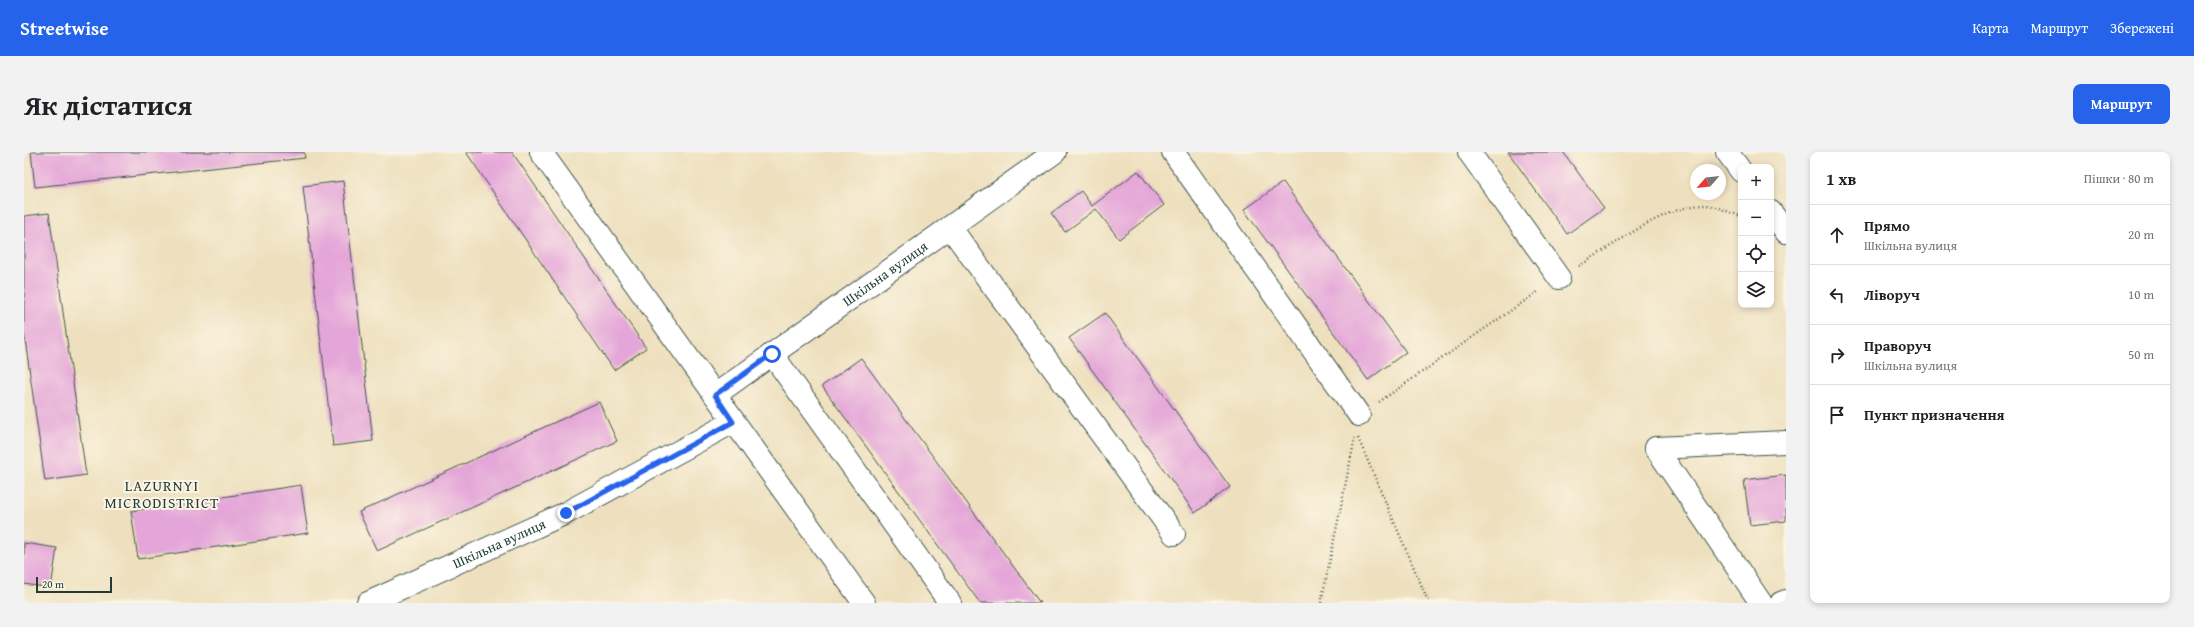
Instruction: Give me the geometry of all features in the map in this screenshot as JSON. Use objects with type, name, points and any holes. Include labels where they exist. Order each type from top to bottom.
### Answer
[{"type":"street","points":[[541,152],[864,603]]},
{"type":"street","name":"Шкільна вулиця","points":[[715,395],[1055,152]]},
{"type":"street","points":[[1173,152],[1359,415]]},
{"type":"street","points":[[1469,152],[1559,278]]},
{"type":"street","points":[[1728,152],[1738,167]]},
{"type":"street","points":[[1774,216],[1786,232]]},
{"type":"street","points":[[950,227],[1174,534]]},
{"type":"street","points":[[772,354],[950,603]]},
{"type":"street","name":"Шкільна вулиця","points":[[368,603],[566,513],[733,422]]},
{"type":"street","points":[[1761,603],[1656,448],[1786,442]]},
{"type":"street","points":[[1780,603],[1786,601]]},
{"type":"path","points":[[1321,603],[1356,433],[1429,603]]},
{"type":"building","points":[[31,152],[304,152],[305,158],[35,187]]},
{"type":"building","points":[[466,152],[512,152],[646,348],[614,370]]},
{"type":"building","points":[[1508,152],[1563,152],[1604,208],[1567,234]]},
{"type":"building","points":[[1138,171],[1164,205],[1119,239],[1096,209],[1065,232],[1051,213],[1081,191],[1092,206]]},
{"type":"building","points":[[343,181],[373,441],[333,446],[303,186]]},
{"type":"building","points":[[1283,182],[1406,352],[1368,380],[1244,210]]},
{"type":"building","points":[[49,213],[86,475],[45,481],[24,332],[24,216]]},
{"type":"building","points":[[1105,313],[1230,487],[1195,513],[1069,338]]},
{"type":"building","points":[[861,358],[1040,603],[980,603],[822,386]]},
{"type":"building","points":[[599,402],[617,441],[377,551],[359,512]]},
{"type":"building","points":[[1786,475],[1786,521],[1750,525],[1744,480]]},
{"type":"building","points":[[301,485],[308,533],[138,559],[131,511]]},
{"type":"building","points":[[24,543],[57,548],[51,588],[24,584]]},
{"type":"district","name":"LAZURNYI MICRODISTRICT","points":[[162,494]]},
{"type":"route","points":[[566,513],[733,422],[715,395],[772,354]]}]
